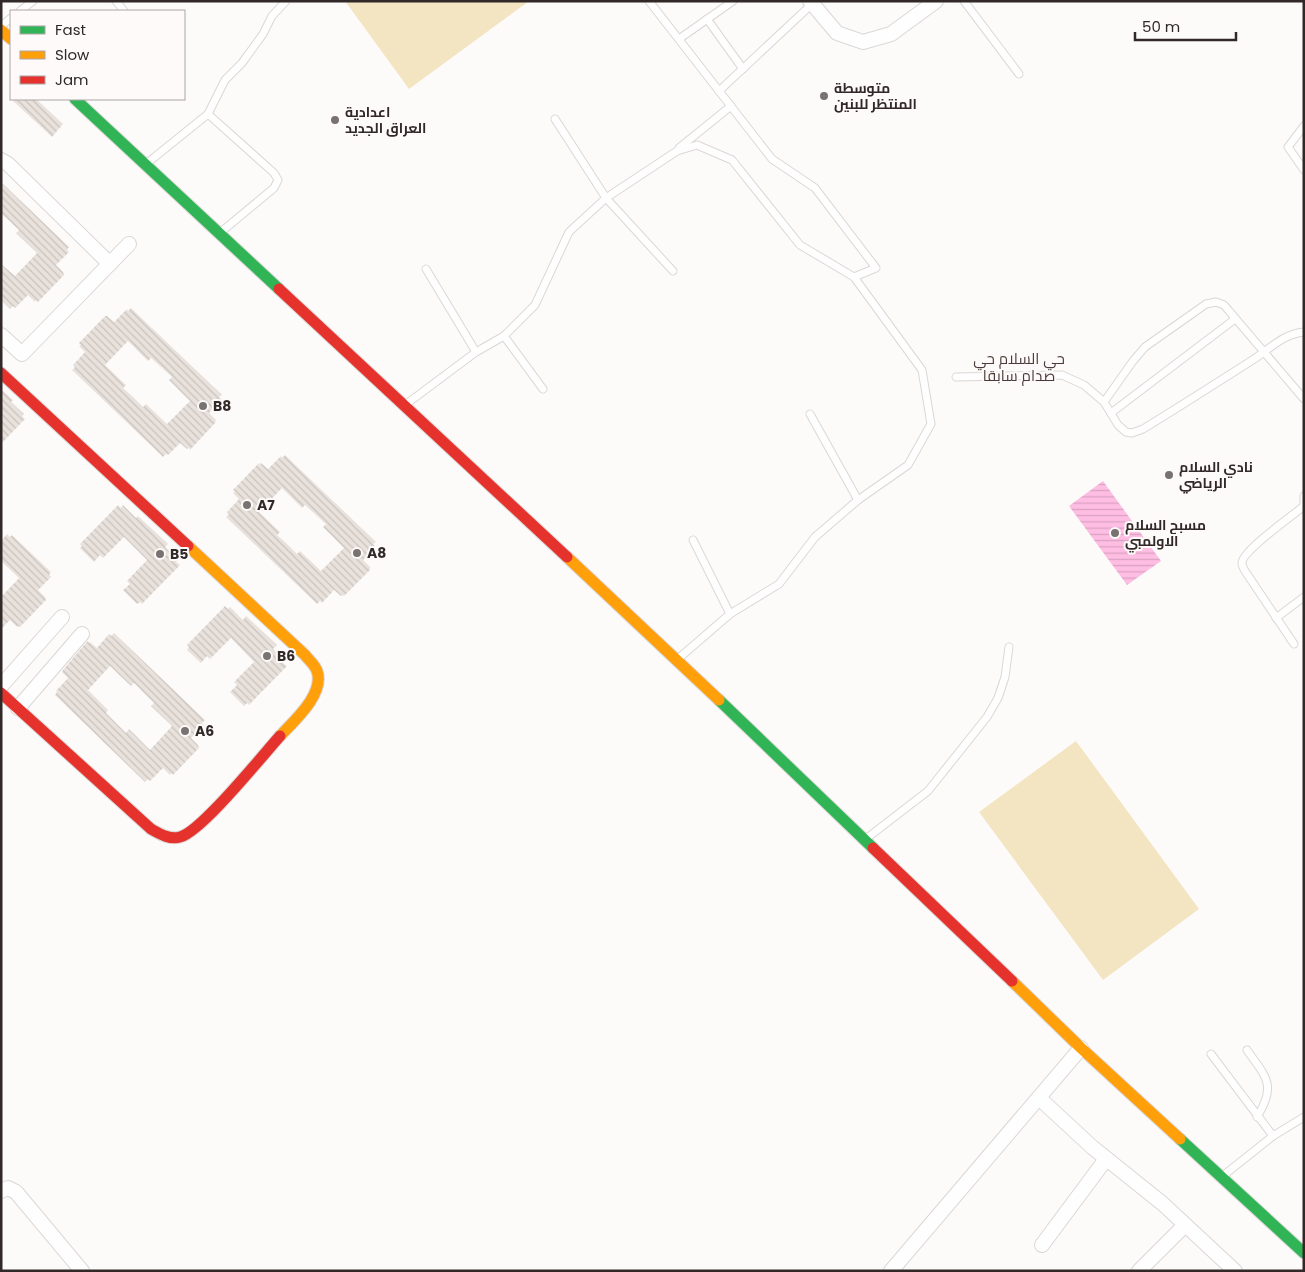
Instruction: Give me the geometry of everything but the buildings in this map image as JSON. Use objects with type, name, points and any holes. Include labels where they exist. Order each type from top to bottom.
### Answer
[{"type":"street","points":[[811,3],[837,33],[863,42],[891,34],[936,1]]},
{"type":"street","points":[[1,28],[10,38]]},
{"type":"street","points":[[76,100],[678,660],[1082,1048],[1304,1253]]},
{"type":"street","points":[[1,160],[8,164],[110,264]]},
{"type":"street","points":[[1,335],[22,354],[129,244]]},
{"type":"street","points":[[1,373],[304,655],[317,670],[318,682],[314,697],[302,712],[200,825],[188,835],[177,840],[164,837],[151,829],[1,693]]},
{"type":"street","points":[[1,686],[62,616]]},
{"type":"street","points":[[18,708],[82,634]]},
{"type":"street","points":[[891,1271],[1082,1048]]},
{"type":"street","points":[[1039,1098],[1106,1159],[1163,1204],[1235,1271]]},
{"type":"street","points":[[1042,1244],[1106,1159]]},
{"type":"street","points":[[1,1191],[8,1188],[16,1192],[82,1271]]},
{"type":"street","points":[[1139,1271],[1185,1225]]},
{"type":"lane","points":[[21,10],[33,1]]},
{"type":"lane","points":[[146,165],[208,114],[224,80],[242,63],[263,34],[272,16],[286,1]]},
{"type":"lane","points":[[649,1],[772,159],[814,188],[876,268],[854,278]]},
{"type":"lane","points":[[678,39],[733,1]]},
{"type":"lane","points":[[964,1],[1018,74]]},
{"type":"lane","points":[[719,91],[811,3]]},
{"type":"lane","points":[[1,28],[10,19]]},
{"type":"lane","points":[[707,19],[743,69]]},
{"type":"lane","points":[[670,155],[731,106]]},
{"type":"lane","points":[[208,114],[274,173],[278,180],[274,188],[220,233]]},
{"type":"lane","points":[[555,120],[606,198],[673,271]]},
{"type":"lane","points":[[1304,126],[1288,147],[1304,170]]},
{"type":"lane","points":[[405,405],[476,352],[504,336],[535,305],[569,232],[606,198],[676,151],[697,145],[732,160],[800,245],[854,278],[922,370],[931,424],[908,465],[858,500],[815,537],[779,584],[730,614],[678,660]]},
{"type":"lane","points":[[426,269],[476,352]]},
{"type":"lane","points":[[1104,402],[1145,347],[1206,304],[1216,302],[1224,305],[1303,397]]},
{"type":"lane","points":[[1111,412],[1236,319]]},
{"type":"lane","points":[[956,377],[1062,375],[1084,385],[1104,402],[1118,425],[1126,432],[1132,433],[1143,429],[1264,353],[1282,338],[1294,333],[1304,332]]},
{"type":"lane","points":[[504,336],[543,389]]},
{"type":"lane","points":[[810,414],[858,500]]},
{"type":"lane","points":[[1294,644],[1242,564],[1244,557],[1252,548],[1304,506],[1304,496]]},
{"type":"lane","points":[[693,540],[730,614]]},
{"type":"lane","points":[[1276,618],[1304,598]]},
{"type":"lane","points":[[864,839],[928,792],[987,717],[998,698],[1005,677],[1009,647]]},
{"type":"lane","points":[[1247,1050],[1268,1079],[1268,1095],[1265,1105],[1257,1117]]},
{"type":"lane","points":[[1211,1054],[1273,1136]]},
{"type":"lane","points":[[1222,1177],[1273,1136],[1304,1117]]},
{"type":"shaded area","points":[[345,1],[529,1],[409,89]]},
{"type":"shaded area","name":"مسبح السلام الاولمبي","points":[[1103,481],[1161,561],[1127,585],[1069,506]]},
{"type":"shaded area","points":[[1076,741],[1199,909],[1103,980],[979,812]]},
{"type":"traffic: fast","points":[[76,100],[279,289]]},
{"type":"traffic: fast","points":[[719,700],[873,848]]},
{"type":"traffic: fast","points":[[1180,1139],[1304,1253]]},
{"type":"traffic: slow","points":[[1,30],[10,38]]},
{"type":"traffic: slow","points":[[188,546],[305,655],[317,671],[317,689],[312,698],[300,715],[280,736]]},
{"type":"traffic: slow","points":[[567,557],[719,700]]},
{"type":"traffic: slow","points":[[1012,981],[1081,1048],[1180,1139]]},
{"type":"traffic: jam","points":[[279,289],[567,557]]},
{"type":"traffic: jam","points":[[1,373],[188,546]]},
{"type":"traffic: jam","points":[[1,693],[151,829],[173,838],[190,832],[202,822],[280,736]]},
{"type":"traffic: jam","points":[[873,848],[1012,981]]},
{"type":"place","name":"متوسطة المنتظر للبنين","points":[[824,96]]},
{"type":"place","name":"اعدادية العراق الجديد","points":[[335,120]]},
{"type":"place","name":"B8","points":[[203,406]]},
{"type":"place","name":"نادي السلام الرياضي","points":[[1169,475]]},
{"type":"place","name":"A7","points":[[247,505]]},
{"type":"place","name":"مسبح السلام الاولمبي","points":[[1115,533]]},
{"type":"place","name":"A8","points":[[357,553]]},
{"type":"place","name":"B5","points":[[160,554]]},
{"type":"place","name":"B6","points":[[267,656]]},
{"type":"place","name":"A6","points":[[185,731]]},
{"type":"district","name":"حي السلام حي صدام سابقا","points":[[1019,366]]}]
